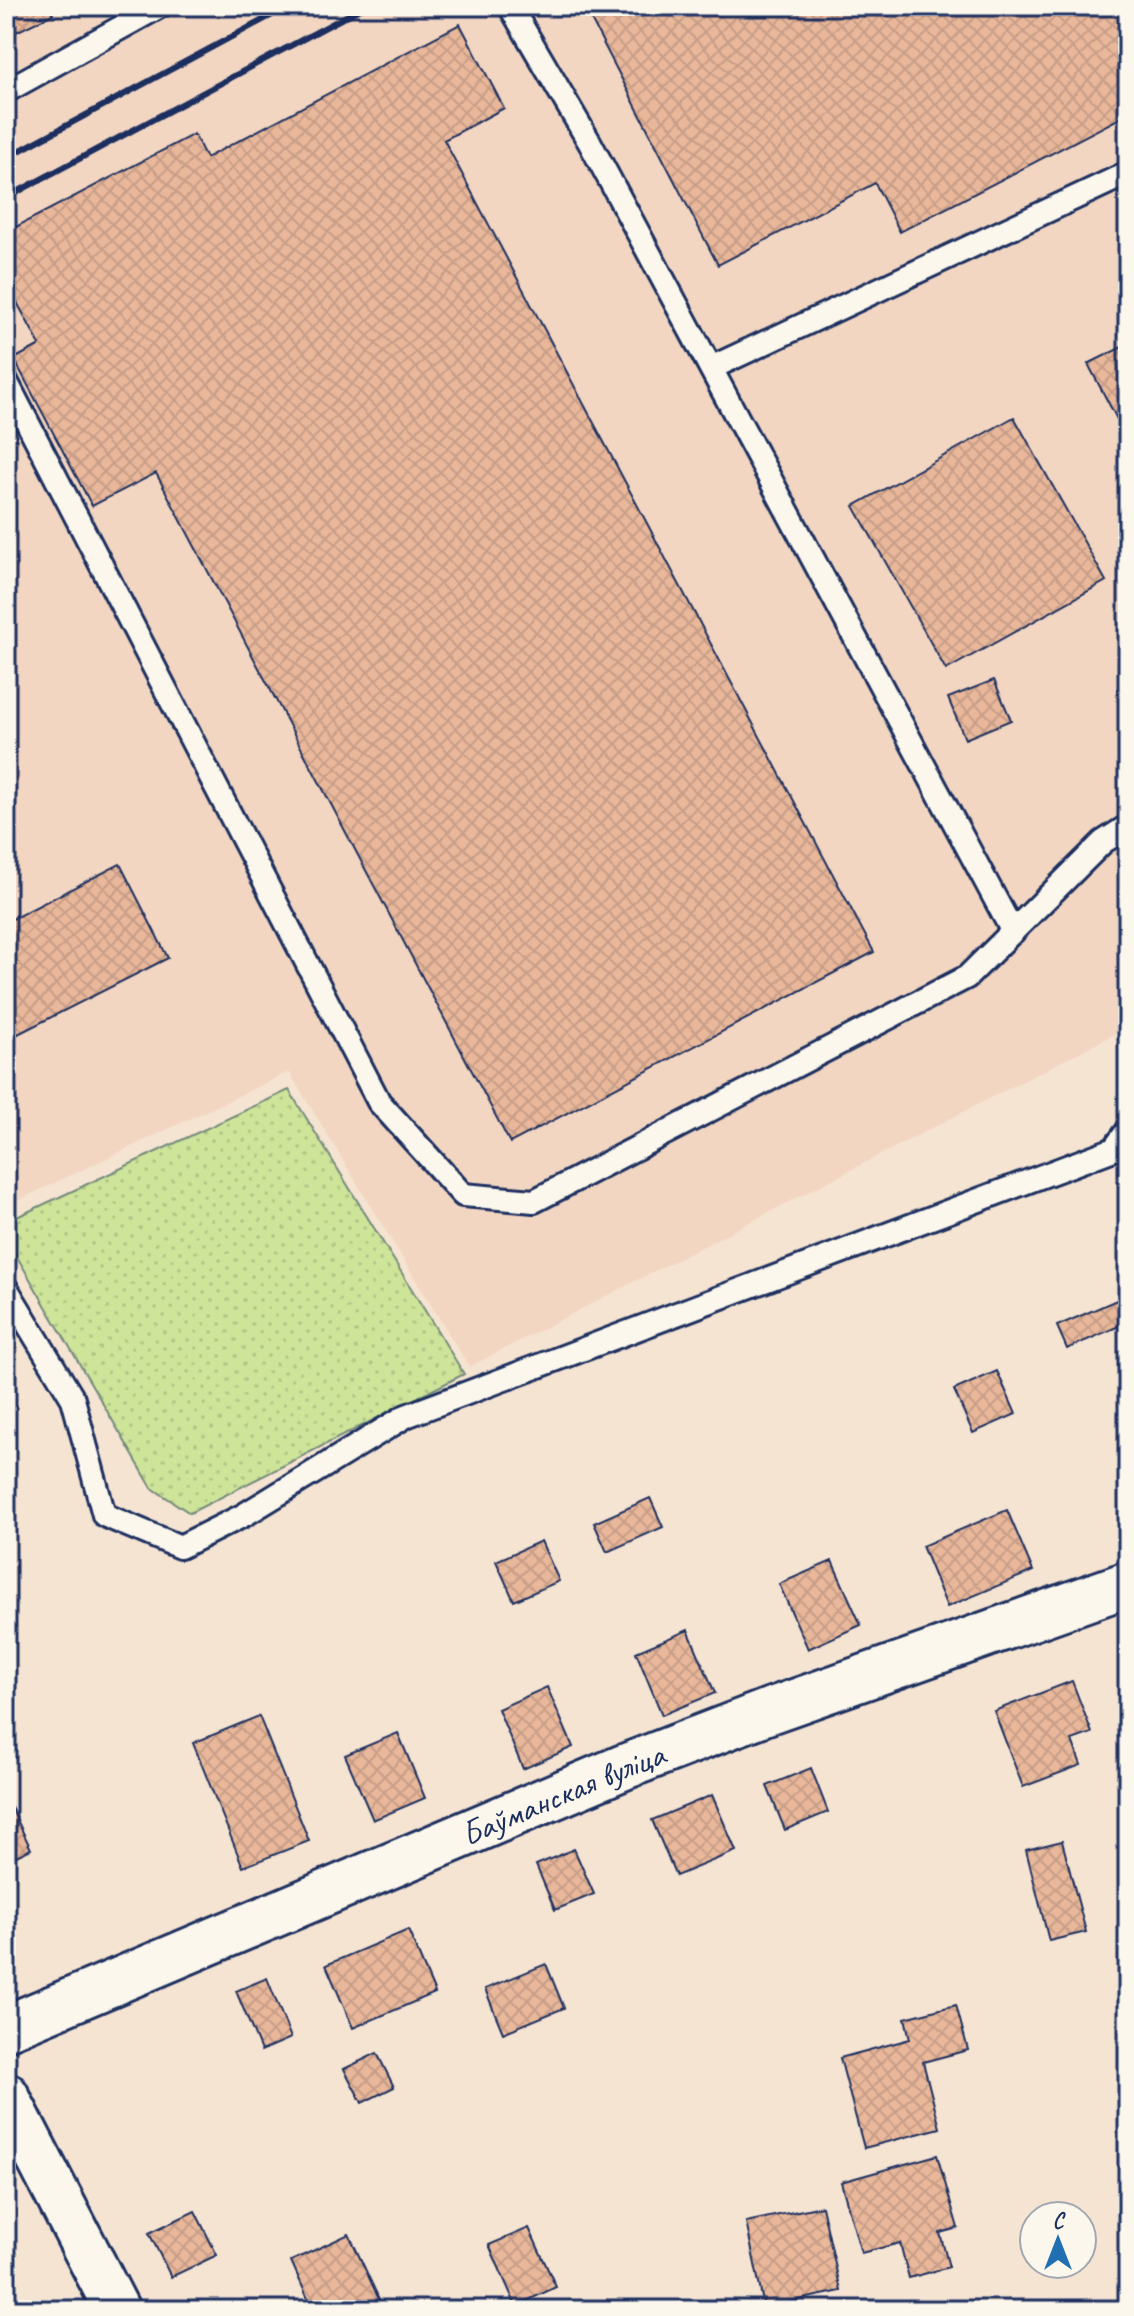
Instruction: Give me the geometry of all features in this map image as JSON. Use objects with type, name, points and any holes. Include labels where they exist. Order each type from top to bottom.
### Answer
[{"type":"street","name":"Баўманская вуліца","points":[[6,2028],[624,1767],[769,1711],[1128,1584]]},
{"type":"street","points":[[6,2095],[117,2310]]},
{"type":"lane","points":[[6,91],[160,6]]},
{"type":"lane","points":[[510,6],[590,143],[1013,932]]},
{"type":"lane","points":[[711,368],[1128,173]]},
{"type":"lane","points":[[6,381],[379,1102],[463,1195],[534,1201],[967,977],[1103,842],[1128,826]]},
{"type":"lane","points":[[6,1288],[73,1399],[104,1515],[180,1547],[244,1515],[406,1416],[1114,1149],[1128,1130]]},
{"type":"shaded area","points":[[6,6],[1128,6],[1128,1027],[469,1367],[289,1072],[6,1206]]},
{"type":"green space","points":[[289,1090],[464,1374],[190,1513],[152,1488],[6,1238],[6,1222]]},
{"type":"building","points":[[6,6],[49,6],[53,14],[6,37]]},
{"type":"building","points":[[584,6],[1128,6],[1128,114],[900,232],[875,183],[718,265]]},
{"type":"building","points":[[460,24],[504,108],[444,140],[874,952],[510,1143],[156,473],[92,506],[14,359],[40,345],[6,282],[6,232],[194,134],[206,158]]},
{"type":"building","points":[[1128,344],[1128,440],[1088,364]]},
{"type":"building","points":[[1014,417],[1106,581],[946,670],[854,506]]},
{"type":"building","points":[[994,680],[1011,720],[965,739],[948,698]]},
{"type":"building","points":[[120,864],[168,958],[6,1040],[6,922]]},
{"type":"building","points":[[1128,1295],[1128,1322],[1067,1349],[1057,1326]]},
{"type":"building","points":[[997,1371],[1016,1414],[973,1433],[954,1390]]},
{"type":"building","points":[[650,1498],[663,1527],[607,1552],[594,1523]]},
{"type":"building","points":[[1007,1510],[1033,1571],[947,1607],[922,1546]]},
{"type":"building","points":[[541,1541],[559,1581],[514,1601],[496,1561]]},
{"type":"building","points":[[832,1561],[861,1625],[808,1649],[779,1584]]},
{"type":"building","points":[[688,1630],[715,1693],[662,1715],[636,1652]]},
{"type":"building","points":[[1072,1681],[1092,1733],[1072,1740],[1081,1765],[1023,1787],[994,1711]]},
{"type":"building","points":[[547,1687],[573,1747],[523,1769],[498,1709]]},
{"type":"building","points":[[259,1716],[309,1841],[243,1867],[193,1743]]},
{"type":"building","points":[[398,1733],[425,1798],[373,1820],[345,1755]]},
{"type":"building","points":[[811,1768],[828,1812],[785,1830],[767,1786]]},
{"type":"building","points":[[712,1795],[736,1851],[676,1876],[652,1820]]},
{"type":"building","points":[[6,1797],[31,1849],[6,1861]]},
{"type":"building","points":[[1062,1841],[1086,1932],[1049,1941],[1026,1850]]},
{"type":"building","points":[[574,1849],[594,1894],[555,1910],[536,1865]]},
{"type":"building","points":[[408,1930],[435,1993],[353,2028],[326,1965]]},
{"type":"building","points":[[546,1964],[564,2008],[503,2033],[485,1989]]},
{"type":"building","points":[[267,1978],[291,2038],[261,2051],[236,1991]]},
{"type":"building","points":[[956,2005],[968,2050],[923,2062],[940,2128],[864,2148],[840,2058],[910,2039],[905,2018]]},
{"type":"building","points":[[377,2053],[394,2087],[362,2103],[344,2069]]},
{"type":"building","points":[[937,2155],[958,2228],[940,2233],[949,2267],[909,2278],[900,2243],[861,2253],[841,2182]]},
{"type":"building","points":[[822,2206],[841,2291],[764,2307],[746,2222]]},
{"type":"building","points":[[195,2211],[217,2255],[171,2277],[149,2233]]},
{"type":"building","points":[[529,2228],[556,2287],[516,2306],[489,2245]]},
{"type":"building","points":[[349,2234],[384,2310],[313,2310],[291,2261]]},
{"type":"railway","points":[[6,158],[289,6]]},
{"type":"railway","points":[[6,198],[365,6]]}]
